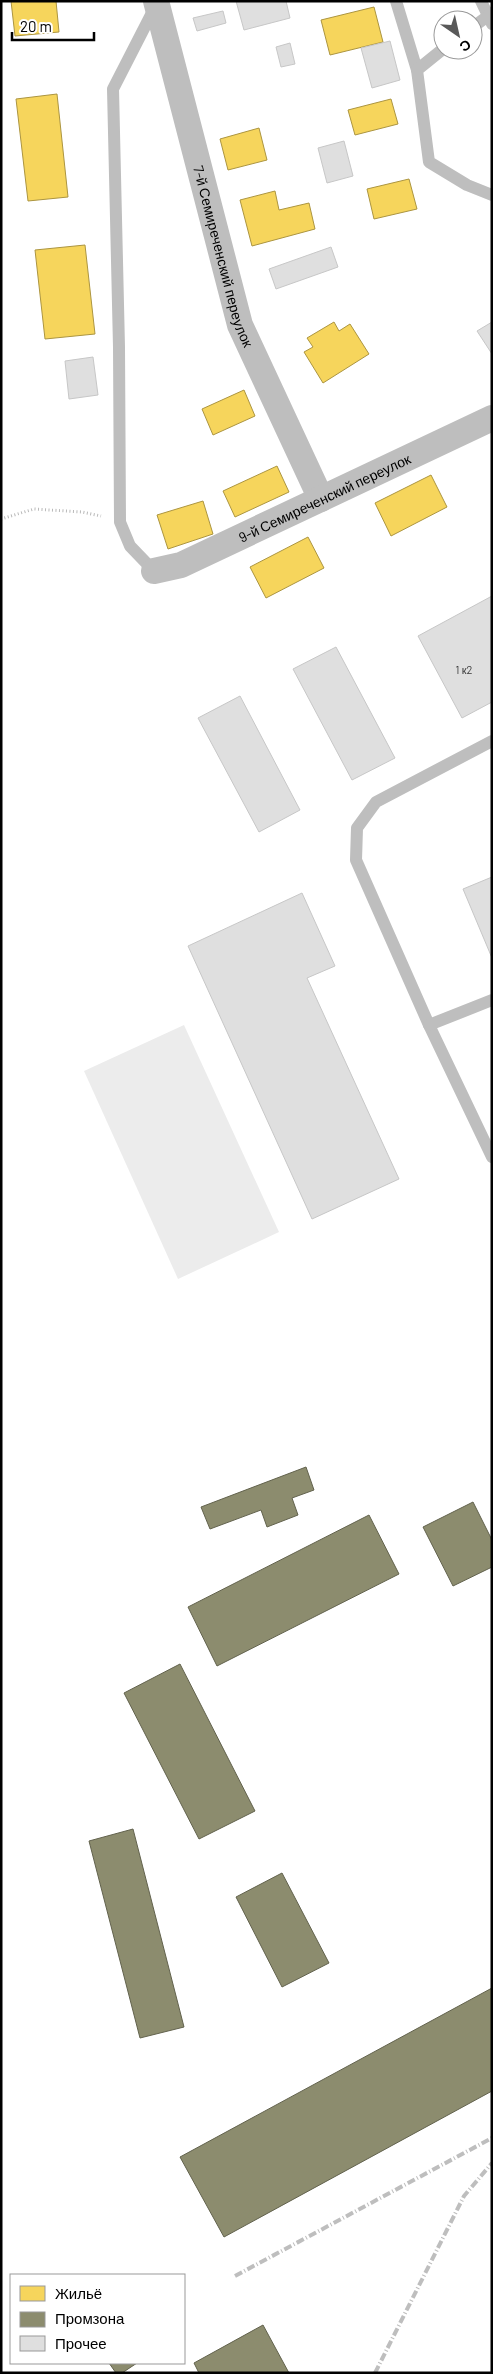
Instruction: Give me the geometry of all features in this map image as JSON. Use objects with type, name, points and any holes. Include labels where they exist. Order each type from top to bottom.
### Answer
[{"type":"street","name":"7-й Семиреченский переулок","points":[[157,2],[240,325],[321,499]]},
{"type":"street","name":"9-й Семиреченский переулок","points":[[154,571],[181,565],[492,418]]},
{"type":"lane","points":[[396,1],[417,70],[429,162],[467,185],[492,195]]},
{"type":"lane","points":[[481,1],[490,18]]},
{"type":"lane","points":[[154,571],[130,546],[120,522],[120,347],[113,88],[157,2]]},
{"type":"lane","points":[[417,70],[433,58]]},
{"type":"lane","points":[[492,741],[376,802],[357,828],[356,860],[429,1025],[492,1158]]},
{"type":"lane","points":[[429,1025],[492,1000]]},
{"type":"path","points":[[1,519],[34,509],[82,512],[120,522]]},
{"type":"shaded area","points":[[184,1025],[279,1232],[178,1279],[84,1071]]},
{"type":"building: Жильё","points":[[11,1],[56,1],[59,32],[15,36]]},
{"type":"building: Жильё","points":[[374,7],[383,42],[330,55],[321,20]]},
{"type":"building: Жильё","points":[[57,94],[68,197],[28,201],[16,99]]},
{"type":"building: Жильё","points":[[391,99],[398,124],[355,135],[348,110]]},
{"type":"building: Жильё","points":[[259,128],[267,160],[228,170],[220,139]]},
{"type":"building: Жильё","points":[[409,179],[417,209],[374,219],[367,189]]},
{"type":"building: Жильё","points":[[275,191],[279,210],[309,203],[315,229],[252,246],[240,200]]},
{"type":"building: Жильё","points":[[85,245],[95,334],[45,339],[35,250]]},
{"type":"building: Жильё","points":[[334,322],[339,331],[350,324],[369,354],[323,383],[304,352],[313,347],[307,338]]},
{"type":"building: Жильё","points":[[244,390],[255,416],[213,435],[202,409]]},
{"type":"building: Жильё","points":[[277,466],[289,492],[235,517],[223,491]]},
{"type":"building: Жильё","points":[[431,475],[447,507],[391,536],[375,503]]},
{"type":"building: Жильё","points":[[203,501],[213,534],[168,549],[157,515]]},
{"type":"building: Жильё","points":[[308,537],[324,568],[266,598],[250,567]]},
{"type":"building: Промзона","points":[[306,1467],[314,1490],[292,1498],[298,1515],[267,1527],[261,1510],[210,1529],[201,1507]]},
{"type":"building: Промзона","points":[[473,1502],[492,1540],[492,1567],[453,1586],[423,1527]]},
{"type":"building: Промзона","points":[[369,1515],[399,1574],[217,1666],[188,1607]]},
{"type":"building: Промзона","points":[[180,1664],[255,1811],[199,1839],[124,1693]]},
{"type":"building: Промзона","points":[[133,1829],[184,2027],[140,2038],[89,1841]]},
{"type":"building: Промзона","points":[[282,1873],[329,1963],[282,1987],[236,1897]]},
{"type":"building: Промзона","points":[[492,1988],[492,2091],[224,2237],[180,2157]]},
{"type":"building: Промзона","points":[[263,2325],[289,2373],[199,2373],[194,2363]]},
{"type":"building: Промзона","points":[[110,2364],[136,2364],[122,2373],[116,2373]]},
{"type":"building: Прочее","points":[[236,1],[286,1],[290,18],[244,30]]},
{"type":"building: Прочее","points":[[223,11],[226,23],[197,31],[193,18]]},
{"type":"building: Прочее","points":[[390,41],[400,80],[372,88],[361,48]]},
{"type":"building: Прочее","points":[[290,43],[295,64],[281,67],[276,47]]},
{"type":"building: Прочее","points":[[344,141],[353,176],[327,183],[318,148]]},
{"type":"building: Прочее","points":[[331,247],[338,267],[276,289],[269,269]]},
{"type":"building: Прочее","points":[[492,322],[492,354],[477,331]]},
{"type":"building: Прочее","points":[[93,357],[98,395],[69,399],[65,361]]},
{"type":"building: Прочее","points":[[492,596],[492,702],[462,718],[418,636]]},
{"type":"building: Прочее","points":[[336,647],[395,758],[352,780],[293,669]]},
{"type":"building: Прочее","points":[[240,696],[300,810],[259,832],[198,718]]},
{"type":"building: Прочее","points":[[492,877],[492,958],[463,889]]},
{"type":"building: Прочее","points":[[302,893],[335,966],[307,978],[399,1179],[312,1219],[188,946]]},
{"type":"railway","points":[[235,2276],[492,2138]]},
{"type":"railway","points":[[375,2373],[464,2196],[492,2163]]}]
